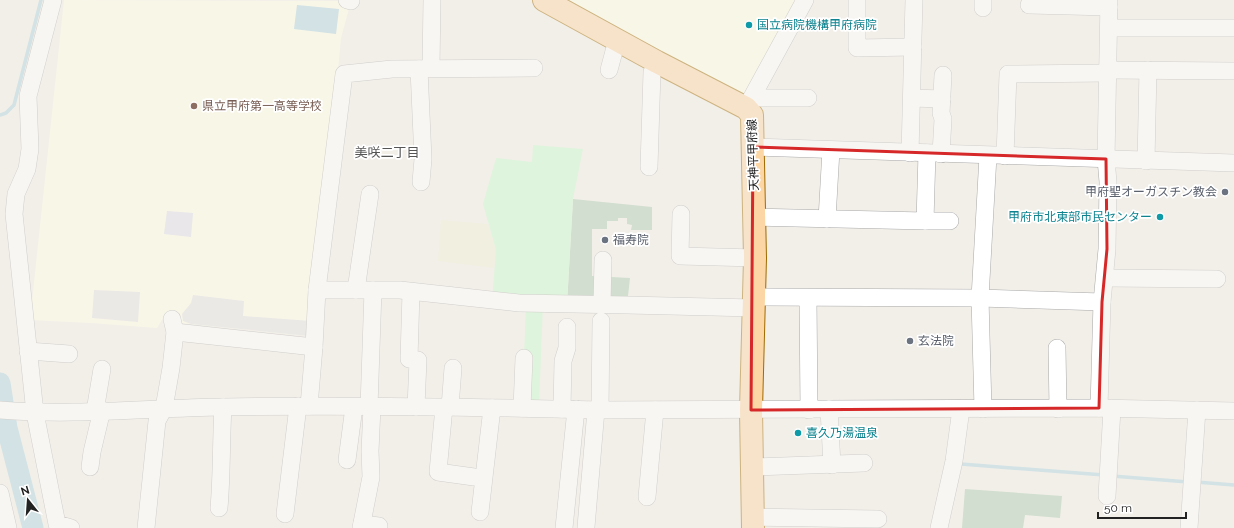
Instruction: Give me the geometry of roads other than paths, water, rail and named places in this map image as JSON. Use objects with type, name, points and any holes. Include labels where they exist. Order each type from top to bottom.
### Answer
[{"type":"main road","name":"天神平甲府線","points":[[544,0],[657,62],[749,103],[752,115],[755,258],[751,410],[752,522]]},
{"type":"street","points":[[53,0],[28,96],[30,149],[27,169],[15,199],[14,214],[35,413],[62,527]]},
{"type":"street","points":[[421,182],[425,69],[432,0]]},
{"type":"street","points":[[749,103],[805,0]]},
{"type":"street","points":[[857,0],[857,48],[913,47]]},
{"type":"street","points":[[914,0],[912,98],[926,153],[925,221]]},
{"type":"street","points":[[1029,5],[1109,4],[1106,159],[1108,182],[1107,249],[1102,302],[1107,496]]},
{"type":"street","points":[[1109,28],[1234,28]]},
{"type":"street","points":[[609,70],[617,40]]},
{"type":"street","points":[[649,167],[652,72],[657,62]]},
{"type":"street","points":[[286,514],[314,347],[318,290],[344,74],[392,69],[534,68]]},
{"type":"street","points":[[1146,160],[1148,70]]},
{"type":"street","points":[[983,409],[980,298],[996,156],[1008,74],[1148,70],[1234,70]]},
{"type":"street","points":[[926,153],[943,119],[943,75]]},
{"type":"street","points":[[749,103],[808,98]]},
{"type":"street","points":[[912,98],[942,99]]},
{"type":"street","points":[[752,147],[1234,164]]},
{"type":"street","points":[[827,219],[831,150]]},
{"type":"street","points":[[356,290],[370,194]]},
{"type":"street","points":[[681,214],[680,256],[755,258]]},
{"type":"street","points":[[754,217],[950,221]]},
{"type":"street","points":[[602,304],[603,260]]},
{"type":"street","points":[[1104,278],[1217,279]]},
{"type":"street","points":[[318,290],[411,292],[519,303],[754,303],[808,298],[980,298],[1102,302]]},
{"type":"street","points":[[367,526],[370,451],[365,407],[373,290]]},
{"type":"street","points":[[411,292],[409,359],[418,360],[416,407]]},
{"type":"street","points":[[808,298],[809,410]]},
{"type":"street","points":[[586,527],[598,410],[602,321]]},
{"type":"street","points":[[146,528],[157,421],[164,408],[171,368],[173,326],[314,347]]},
{"type":"street","points":[[564,528],[569,409],[563,361],[567,348],[567,327]]},
{"type":"street","points":[[1057,348],[1058,409]]},
{"type":"street","points":[[28,351],[69,354]]},
{"type":"street","points":[[522,408],[524,358]]},
{"type":"street","points":[[453,368],[438,472],[474,477]]},
{"type":"street","points":[[90,467],[99,410],[102,369]]},
{"type":"street","points":[[0,410],[35,413],[164,408],[303,406],[598,410],[961,410],[1105,408],[1234,411]]},
{"type":"street","points":[[219,508],[222,475],[223,407]]},
{"type":"street","points":[[347,460],[365,407]]},
{"type":"street","points":[[480,512],[492,408]]},
{"type":"street","points":[[829,409],[832,464]]},
{"type":"street","points":[[647,497],[655,410]]},
{"type":"street","points":[[939,528],[954,461],[961,410]]},
{"type":"street","points":[[1189,528],[1197,410]]},
{"type":"street","points":[[752,467],[864,463]]},
{"type":"street","points":[[0,493],[4,519]]},
{"type":"street","points":[[752,522],[878,520]]},
{"type":"water","points":[[297,5],[339,9],[336,34],[294,29]]},
{"type":"waterway","points":[[0,115],[6,113],[14,105],[41,0]]},
{"type":"waterway","points":[[0,383],[7,428],[33,528]]},
{"type":"waterway","points":[[961,464],[1104,475]]},
{"type":"waterway","points":[[1112,476],[1188,482]]},
{"type":"waterway","points":[[1196,482],[1234,485]]},
{"type":"place","name":"国立病院機構甲府病院","points":[[749,25]]},
{"type":"place","name":"県立甲府第一高等学校","points":[[194,106]]},
{"type":"place","name":"甲府聖オーガスチン教会","points":[[1225,192]]},
{"type":"place","name":"甲府市北東部市民センター","points":[[1160,217]]},
{"type":"place","name":"福寿院","points":[[605,240]]},
{"type":"place","name":"玄法院","points":[[910,341]]},
{"type":"place","name":"喜久乃湯温泉","points":[[798,433]]},
{"type":"district","name":"美咲二丁目","points":[[387,152]]}]
